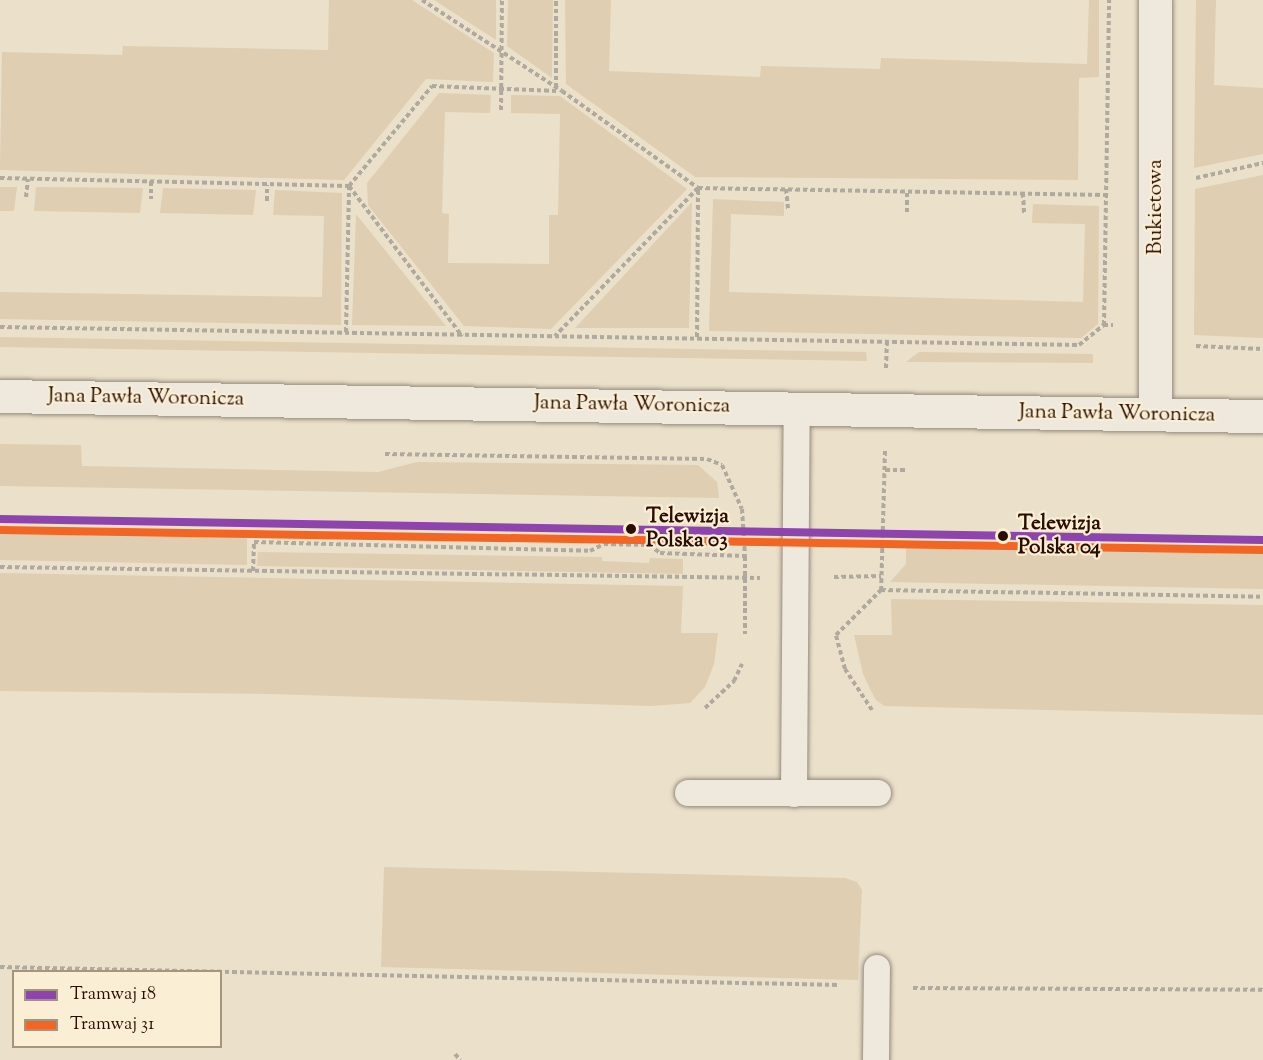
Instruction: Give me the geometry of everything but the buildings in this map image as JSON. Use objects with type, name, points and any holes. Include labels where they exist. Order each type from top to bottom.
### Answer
[{"type":"street","name":"Bukietowa","points":[[1155,0],[1155,414]]},
{"type":"street","name":"Jana Pawła Woronicza","points":[[0,396],[1263,416]]},
{"type":"lane","points":[[794,794],[796,408]]},
{"type":"lane","points":[[688,793],[878,793]]},
{"type":"lane","points":[[876,1060],[877,968]]},
{"type":"path","points":[[422,0],[562,91],[698,188],[1106,195]]},
{"type":"path","points":[[501,110],[502,0]]},
{"type":"path","points":[[556,0],[556,88]]},
{"type":"path","points":[[1104,325],[1109,0]]},
{"type":"path","points":[[346,332],[349,186],[432,86],[562,91]]},
{"type":"path","points":[[1186,180],[1263,163]]},
{"type":"path","points":[[0,178],[349,186]]},
{"type":"path","points":[[26,197],[28,179]]},
{"type":"path","points":[[151,181],[152,199]]},
{"type":"path","points":[[267,185],[267,201]]},
{"type":"path","points":[[349,186],[462,336]]},
{"type":"path","points":[[554,337],[698,188]]},
{"type":"path","points":[[697,337],[698,188]]},
{"type":"path","points":[[786,189],[788,209]]},
{"type":"path","points":[[907,191],[907,212]]},
{"type":"path","points":[[1023,193],[1024,215]]},
{"type":"path","points":[[0,327],[462,336],[887,339],[1079,345],[1104,325],[1184,325],[1197,348],[1263,349]]},
{"type":"path","points":[[872,710],[845,669],[837,635],[881,590],[887,339]]},
{"type":"path","points":[[385,454],[707,459],[722,465],[742,509],[746,633]]},
{"type":"path","points":[[885,470],[907,470]]},
{"type":"path","points":[[254,571],[254,542],[590,551],[604,544],[649,545],[660,553],[745,556]]},
{"type":"path","points":[[0,567],[746,578],[881,576]]},
{"type":"path","points":[[881,590],[1263,597]]},
{"type":"path","points":[[705,708],[734,681],[742,664]]},
{"type":"path","points":[[0,967],[134,970]]},
{"type":"path","points":[[222,972],[849,986]]},
{"type":"path","points":[[904,988],[1263,990]]},
{"type":"path","points":[[455,1054],[460,1060]]},
{"type":"shaded area","points":[[329,0],[412,0],[494,53],[493,82],[426,79],[344,180],[0,170],[2,52],[122,55],[123,46],[328,50]]},
{"type":"shaded area","points":[[434,0],[496,0],[496,40]]},
{"type":"shaded area","points":[[508,0],[553,0],[552,78],[507,46]]},
{"type":"shaded area","points":[[565,0],[611,0],[609,71],[760,77],[761,66],[880,69],[881,58],[1087,64],[1089,0],[1099,0],[1099,77],[1079,78],[1078,180],[695,177],[566,84]]},
{"type":"shaded area","points":[[1196,0],[1216,0],[1214,85],[1263,88],[1263,154],[1194,168]]},
{"type":"shaded area","points":[[439,93],[491,95],[490,113],[445,112],[442,213],[449,214],[448,263],[549,264],[549,215],[558,215],[560,114],[511,113],[511,95],[560,96],[687,189],[551,329],[464,326],[368,205],[367,183]]},
{"type":"shaded area","points":[[1263,175],[1263,338],[1194,335],[1195,189]]},
{"type":"shaded area","points":[[0,187],[17,187],[14,211],[0,211]]},
{"type":"shaded area","points":[[36,187],[143,188],[140,213],[34,211]]},
{"type":"shaded area","points":[[163,188],[256,190],[253,215],[160,213]]},
{"type":"shaded area","points":[[275,190],[342,193],[341,325],[0,319],[0,292],[322,297],[324,216],[273,215]]},
{"type":"shaded area","points":[[713,199],[784,202],[784,216],[731,214],[729,292],[1083,302],[1085,224],[1032,223],[1033,204],[1099,206],[1098,324],[1081,338],[709,331]]},
{"type":"shaded area","points":[[692,202],[689,328],[575,328]]},
{"type":"shaded area","points":[[356,214],[446,326],[352,325]]},
{"type":"shaded area","points":[[0,337],[866,352],[867,361],[0,347]]},
{"type":"shaded area","points":[[919,352],[1093,354],[1093,363],[906,362]]},
{"type":"shaded area","points":[[0,444],[81,445],[82,466],[378,472],[417,462],[698,465],[717,482],[719,498],[0,486]]},
{"type":"shaded area","points":[[0,529],[247,534],[247,565],[0,560]]},
{"type":"shaded area","points":[[906,544],[1263,551],[1263,589],[890,582],[906,564]]},
{"type":"shaded area","points":[[258,552],[602,557],[602,561],[649,563],[650,558],[683,559],[683,574],[257,566]]},
{"type":"shaded area","points":[[0,573],[683,586],[681,633],[718,633],[714,664],[705,687],[690,703],[651,706],[270,694],[0,691]]},
{"type":"shaded area","points":[[891,599],[1263,605],[1263,715],[884,706],[875,699],[863,674],[854,635],[892,635]]},
{"type":"shaded area","points":[[384,867],[845,878],[857,882],[862,890],[858,980],[381,967]]},
{"type":"tram line","name":"18","points":[[0,519],[1263,540]]},
{"type":"tram line","name":"31","points":[[0,530],[1263,550]]},
{"type":"place","name":"Telewizja Polska 03","points":[[631,529]]},
{"type":"place","name":"Telewizja Polska 04","points":[[1003,536]]}]
